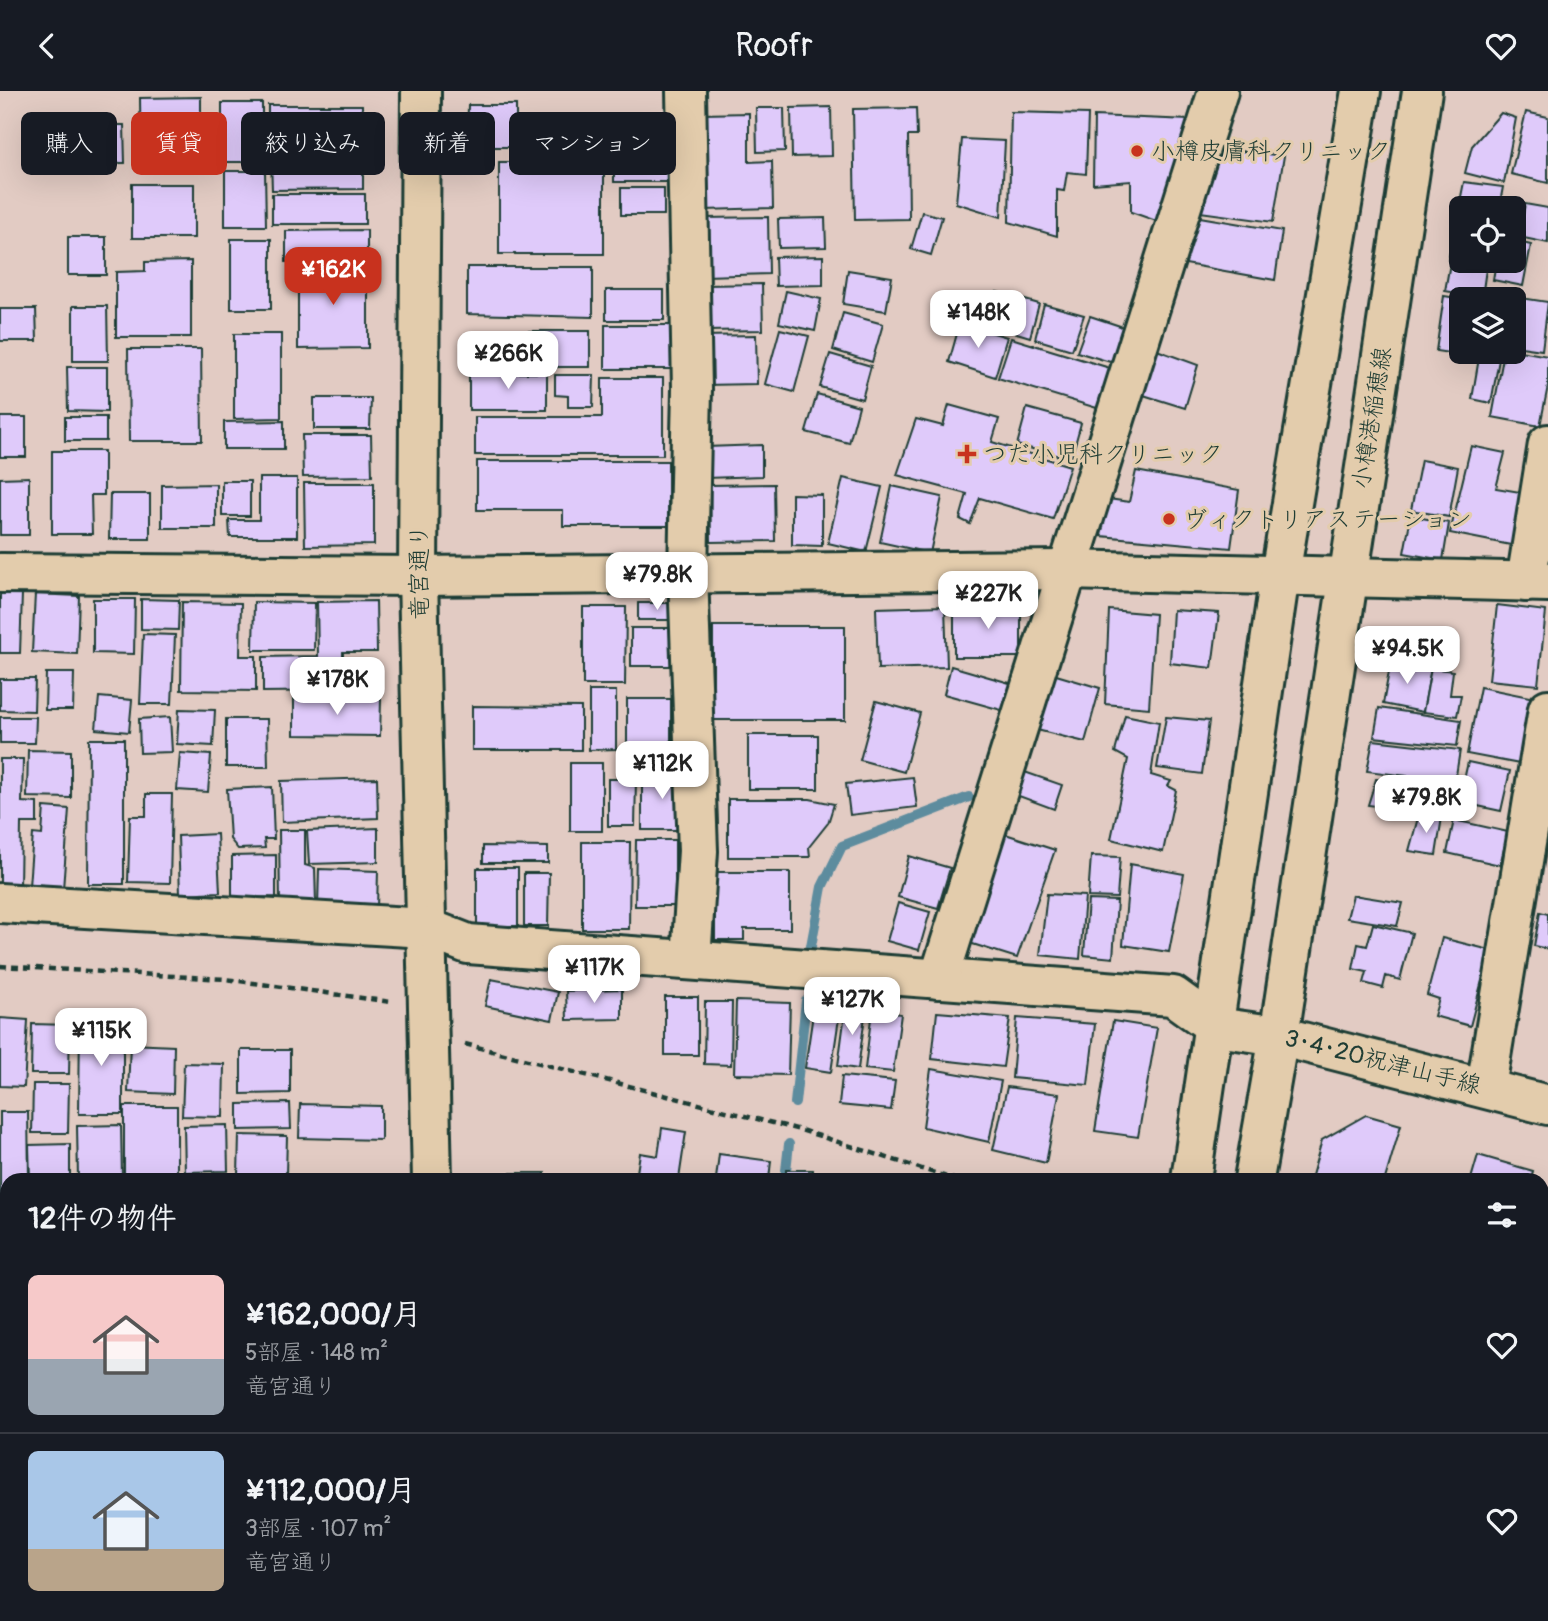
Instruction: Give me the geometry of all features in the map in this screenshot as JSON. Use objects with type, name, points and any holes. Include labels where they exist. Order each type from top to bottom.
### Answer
[{"type":"street","name":"竜宮通り","points":[[421,91],[418,576],[432,1173]]},
{"type":"street","points":[[686,91],[692,389],[688,574],[698,851],[691,960]]},
{"type":"street","points":[[939,979],[1218,91]]},
{"type":"street","points":[[1192,1173],[1216,1027],[1280,575],[1361,91]]},
{"type":"street","name":"小樽港稲穂線","points":[[1255,1173],[1279,1036],[1422,91]]},
{"type":"street","points":[[0,573],[418,576],[1066,570],[1537,582],[1548,444]]},
{"type":"street","points":[[1486,1087],[1548,709]]},
{"type":"street","points":[[0,903],[427,928],[468,944],[1173,996],[1216,1027]]},
{"type":"street","name":"3･4･20祝津山手線","points":[[1216,1027],[1279,1036],[1548,1105]]},
{"type":"path","points":[[0,966],[225,979],[398,1003]]},
{"type":"path","points":[[468,1045],[804,1131],[934,1173]]},
{"type":"building","points":[[201,97],[201,112],[140,112],[140,98]]},
{"type":"building","points":[[222,103],[262,103],[262,112],[241,112],[241,162],[227,162],[227,112],[222,112]]},
{"type":"building","points":[[268,105],[362,105],[362,112],[268,112]]},
{"type":"building","points":[[468,105],[516,105],[516,112],[509,112],[509,147],[495,147],[495,112],[468,112]]},
{"type":"building","points":[[831,107],[832,156],[792,157],[791,108]]},
{"type":"building","points":[[756,108],[784,108],[785,151],[757,152]]},
{"type":"building","points":[[916,108],[917,136],[908,136],[909,219],[855,220],[853,109]]},
{"type":"building","points":[[1011,112],[1088,114],[1086,174],[1067,172],[1064,191],[1057,190],[1057,236],[1009,222]]},
{"type":"building","points":[[1526,112],[1548,117],[1548,183],[1511,174]]},
{"type":"building","points":[[749,113],[749,162],[772,161],[773,208],[704,210],[702,114]]},
{"type":"building","points":[[1501,113],[1516,118],[1504,183],[1465,173],[1472,146]]},
{"type":"building","name":"小樽皮膚科クリニック","points":[[1094,116],[1190,120],[1159,222],[1131,212],[1131,181],[1093,184]]},
{"type":"building","points":[[117,125],[124,125],[125,163],[117,163]]},
{"type":"building","points":[[962,139],[1005,141],[1001,217],[956,203]]},
{"type":"building","points":[[1222,149],[1284,156],[1273,222],[1200,212]]},
{"type":"building","points":[[499,162],[509,162],[509,175],[604,175],[604,254],[499,254]]},
{"type":"building","points":[[227,171],[241,171],[241,175],[265,175],[266,226],[225,226]]},
{"type":"building","points":[[272,175],[363,175],[363,189],[272,190]]},
{"type":"building","points":[[614,175],[672,175],[672,182],[614,182]]},
{"type":"building","points":[[1464,182],[1503,187],[1501,196],[1461,196]]},
{"type":"building","points":[[132,184],[194,184],[194,238],[132,238]]},
{"type":"building","points":[[621,188],[664,188],[664,215],[621,215]]},
{"type":"building","points":[[272,194],[365,194],[365,224],[272,224]]},
{"type":"building","points":[[1526,204],[1548,208],[1548,243],[1526,238]]},
{"type":"building","points":[[922,212],[942,217],[931,255],[911,249]]},
{"type":"building","points":[[1194,216],[1282,231],[1275,280],[1180,263]]},
{"type":"building","points":[[768,217],[769,274],[705,276],[705,218]]},
{"type":"building","points":[[825,218],[826,247],[779,248],[778,219]]},
{"type":"building","points":[[367,230],[367,262],[286,262],[286,231]]},
{"type":"building","points":[[68,237],[106,237],[106,275],[68,275]]},
{"type":"building","points":[[231,239],[271,239],[271,309],[231,309]]},
{"type":"building","points":[[1526,244],[1531,245],[1526,271]]},
{"type":"building","points":[[823,256],[823,285],[776,286],[775,257]]},
{"type":"building","points":[[191,261],[191,337],[116,337],[116,272],[145,271],[145,262]]},
{"type":"building","points":[[368,266],[368,348],[298,349],[298,267]]},
{"type":"building","points":[[467,267],[593,267],[593,317],[467,314]]},
{"type":"building","points":[[1449,269],[1449,273],[1485,273],[1483,287],[1449,287],[1449,292],[1445,291]]},
{"type":"building","points":[[848,270],[892,277],[886,311],[843,304]]},
{"type":"building","points":[[1494,273],[1526,273],[1523,286],[1493,280]]},
{"type":"building","points":[[762,284],[763,330],[706,331],[705,285]]},
{"type":"building","points":[[606,290],[664,290],[664,320],[606,320]]},
{"type":"building","points":[[786,291],[821,299],[815,331],[779,323]]},
{"type":"building","points":[[997,292],[1039,304],[1030,337],[987,324]]},
{"type":"building","points":[[1444,296],[1449,297],[1449,353],[1436,351]]},
{"type":"building","points":[[1526,299],[1548,302],[1542,350],[1526,348]]},
{"type":"building","points":[[1044,304],[1084,315],[1072,350],[1035,339]]},
{"type":"building","points":[[73,306],[107,306],[108,361],[73,361]]},
{"type":"building","points":[[0,309],[36,309],[37,341],[0,341]]},
{"type":"building","points":[[843,313],[883,324],[872,362],[833,350]]},
{"type":"building","points":[[1090,316],[1129,329],[1117,364],[1077,352]]},
{"type":"building","points":[[960,323],[1007,337],[995,377],[949,362]]},
{"type":"building","points":[[605,325],[671,325],[671,369],[605,369]]},
{"type":"building","points":[[780,329],[809,336],[794,392],[765,384]]},
{"type":"building","points":[[529,331],[590,331],[590,367],[529,367]]},
{"type":"building","points":[[234,334],[281,334],[281,418],[234,419]]},
{"type":"building","points":[[756,335],[757,384],[703,385],[702,336]]},
{"type":"building","points":[[1011,338],[1113,369],[1100,409],[998,378]]},
{"type":"building","points":[[128,349],[201,349],[202,441],[129,441]]},
{"type":"building","points":[[1154,349],[1198,365],[1185,408],[1137,393]]},
{"type":"building","points":[[1526,352],[1548,356],[1548,386],[1540,426],[1492,417],[1502,364],[1526,364]]},
{"type":"building","points":[[830,354],[871,366],[862,399],[820,387]]},
{"type":"building","points":[[1478,364],[1498,364],[1491,403],[1472,399]]},
{"type":"building","points":[[67,367],[107,367],[107,412],[68,411]]},
{"type":"building","points":[[469,373],[547,373],[547,410],[469,410]]},
{"type":"building","points":[[555,375],[594,375],[593,407],[568,407],[568,396],[555,395]]},
{"type":"building","points":[[602,378],[663,378],[663,455],[475,455],[475,417],[602,417]]},
{"type":"building","points":[[817,394],[859,406],[849,443],[806,432]]},
{"type":"building","points":[[314,398],[371,398],[370,429],[314,429]]},
{"type":"building","name":"つだ小児科クリニック","points":[[949,405],[999,419],[992,442],[1070,466],[1053,519],[980,498],[970,524],[960,519],[967,494],[897,475],[916,419],[943,426]]},
{"type":"building","points":[[1027,408],[1081,423],[1071,459],[1017,445]]},
{"type":"building","points":[[0,417],[26,417],[26,457],[0,457]]},
{"type":"building","points":[[65,417],[106,417],[106,441],[65,441]]},
{"type":"building","points":[[284,421],[284,449],[224,449],[224,422]]},
{"type":"building","points":[[302,435],[371,435],[372,476],[303,477]]},
{"type":"building","points":[[762,445],[762,476],[706,478],[706,447]]},
{"type":"building","points":[[1471,446],[1505,453],[1496,488],[1532,494],[1521,547],[1450,533]]},
{"type":"building","points":[[52,451],[104,451],[104,495],[91,495],[92,534],[52,534]]},
{"type":"building","points":[[1421,460],[1458,467],[1449,517],[1411,510]]},
{"type":"building","points":[[477,461],[668,461],[668,526],[563,526],[563,510],[477,510]]},
{"type":"building","name":"ヴィクトリアステーション","points":[[1136,471],[1239,490],[1231,548],[1101,536],[1108,499],[1129,502]]},
{"type":"building","points":[[29,477],[29,535],[0,535],[0,478]]},
{"type":"building","points":[[259,478],[297,478],[297,537],[230,537],[229,520],[259,520]]},
{"type":"building","points":[[843,478],[882,487],[866,552],[828,543]]},
{"type":"building","points":[[222,481],[250,481],[250,516],[222,516]]},
{"type":"building","points":[[304,483],[374,483],[374,545],[305,546]]},
{"type":"building","points":[[216,484],[216,528],[162,528],[162,485]]},
{"type":"building","points":[[774,484],[775,541],[711,542],[710,485]]},
{"type":"building","points":[[892,486],[942,497],[930,553],[880,542]]},
{"type":"building","points":[[110,494],[150,494],[150,539],[109,539]]},
{"type":"building","points":[[792,494],[822,495],[822,546],[792,545]]},
{"type":"building","points":[[1411,516],[1449,523],[1443,560],[1404,553]]},
{"type":"building","points":[[0,594],[22,594],[20,653],[0,653]]},
{"type":"building","points":[[35,594],[79,596],[77,654],[32,652]]},
{"type":"building","points":[[93,599],[135,599],[134,654],[93,653]]},
{"type":"building","points":[[141,599],[179,600],[178,630],[141,629]]},
{"type":"building","points":[[376,601],[377,652],[343,652],[343,691],[263,692],[263,657],[318,656],[317,602]]},
{"type":"building","points":[[182,602],[241,603],[240,656],[256,656],[256,691],[181,690]]},
{"type":"building","points":[[254,602],[315,603],[314,650],[253,650]]},
{"type":"building","points":[[638,603],[676,603],[677,620],[638,620]]},
{"type":"building","points":[[1021,604],[1021,657],[954,657],[954,605]]},
{"type":"building","points":[[1497,605],[1546,611],[1538,685],[1489,680]]},
{"type":"building","points":[[945,606],[947,667],[878,669],[876,608]]},
{"type":"building","points":[[583,607],[626,607],[625,685],[583,685]]},
{"type":"building","points":[[1109,610],[1155,614],[1149,708],[1105,704]]},
{"type":"building","points":[[1173,610],[1219,613],[1212,668],[1170,663]]},
{"type":"building","points":[[713,626],[845,626],[845,720],[713,720]]},
{"type":"building","points":[[631,628],[675,628],[675,666],[631,666]]},
{"type":"building","points":[[143,634],[175,635],[172,704],[140,704]]},
{"type":"building","points":[[1391,661],[1431,668],[1423,712],[1383,704]]},
{"type":"building","points":[[951,666],[1013,684],[1005,711],[944,694]]},
{"type":"building","points":[[1431,668],[1453,671],[1450,695],[1461,695],[1457,716],[1423,712]]},
{"type":"building","points":[[1046,672],[1100,688],[1085,742],[1029,728]]},
{"type":"building","points":[[46,673],[74,673],[73,710],[45,710]]},
{"type":"building","points":[[0,679],[35,679],[34,711],[0,710]]},
{"type":"building","points":[[1480,687],[1539,699],[1525,765],[1467,754]]},
{"type":"building","points":[[589,691],[616,691],[616,749],[589,750]]},
{"type":"building","points":[[99,697],[132,700],[129,732],[96,729]]},
{"type":"building","points":[[294,698],[381,699],[380,736],[294,735]]},
{"type":"building","points":[[627,699],[671,699],[671,748],[627,748]]},
{"type":"building","points":[[876,701],[920,713],[904,772],[860,760]]},
{"type":"building","points":[[472,706],[581,707],[581,750],[472,750]]},
{"type":"building","points":[[1379,708],[1461,720],[1457,746],[1374,737]]},
{"type":"building","points":[[179,709],[215,710],[213,746],[177,744]]},
{"type":"building","points":[[1125,715],[1159,722],[1151,775],[1171,781],[1168,786],[1176,790],[1163,852],[1111,839],[1128,759],[1115,752]]},
{"type":"building","points":[[0,717],[36,717],[35,743],[0,743]]},
{"type":"building","points":[[170,717],[172,752],[140,753],[139,719]]},
{"type":"building","points":[[1166,717],[1209,721],[1202,774],[1157,768]]},
{"type":"building","points":[[226,719],[267,719],[268,767],[226,767]]},
{"type":"building","points":[[748,735],[818,735],[818,789],[748,789]]},
{"type":"building","points":[[89,739],[124,739],[124,884],[88,884]]},
{"type":"building","points":[[1373,740],[1460,750],[1455,782],[1367,771]]},
{"type":"building","points":[[28,750],[71,751],[71,798],[27,797]]},
{"type":"building","points":[[180,753],[211,755],[208,792],[177,790]]},
{"type":"building","points":[[0,759],[23,759],[22,802],[37,803],[37,823],[21,823],[20,886],[0,886]]},
{"type":"building","points":[[1468,762],[1510,771],[1501,811],[1459,802]]},
{"type":"building","points":[[570,763],[602,763],[602,831],[570,831]]},
{"type":"building","points":[[1016,769],[1062,785],[1054,809],[1008,792]]},
{"type":"building","points":[[642,771],[683,771],[683,830],[642,830]]},
{"type":"building","points":[[913,777],[917,807],[850,815],[846,784]]},
{"type":"building","points":[[377,778],[378,818],[282,822],[281,781]]},
{"type":"building","points":[[608,779],[636,779],[635,826],[608,826]]},
{"type":"building","points":[[1376,779],[1441,789],[1438,802],[1449,804],[1447,815],[1368,805]]},
{"type":"building","points":[[272,787],[274,839],[264,839],[265,848],[238,849],[230,839],[227,789]]},
{"type":"building","points":[[146,794],[172,794],[170,883],[128,882],[130,816],[146,816]]},
{"type":"building","points":[[728,799],[810,799],[834,804],[828,823],[809,847],[810,857],[728,857]]},
{"type":"building","points":[[44,807],[69,809],[63,889],[29,886],[33,834],[42,835]]},
{"type":"building","points":[[1419,814],[1442,817],[1436,855],[1409,851]]},
{"type":"building","points":[[1454,820],[1508,832],[1500,865],[1447,853]]},
{"type":"building","points":[[378,828],[378,862],[309,864],[307,831]]},
{"type":"building","points":[[279,830],[305,830],[305,865],[315,868],[316,904],[280,905]]},
{"type":"building","points":[[996,831],[1055,850],[1017,958],[960,940]]},
{"type":"building","points":[[217,834],[220,892],[180,894],[178,836]]},
{"type":"building","points":[[636,840],[675,840],[675,906],[635,906]]},
{"type":"building","points":[[582,842],[630,842],[629,929],[582,929]]},
{"type":"building","points":[[483,846],[548,847],[548,863],[483,863]]},
{"type":"building","points":[[276,855],[276,897],[232,898],[232,856]]},
{"type":"building","points":[[909,856],[950,868],[938,908],[898,897]]},
{"type":"building","points":[[1091,856],[1120,857],[1117,898],[1088,897]]},
{"type":"building","points":[[1130,864],[1184,874],[1169,952],[1123,945]]},
{"type":"building","points":[[477,868],[518,868],[518,926],[477,926]]},
{"type":"building","points":[[319,869],[378,871],[377,908],[318,907]]},
{"type":"building","points":[[715,872],[790,872],[790,929],[744,929],[744,940],[715,940]]},
{"type":"building","points":[[524,873],[549,873],[548,926],[524,926]]},
{"type":"building","points":[[1047,894],[1085,896],[1080,959],[1040,955]]},
{"type":"building","points":[[1353,895],[1403,903],[1397,926],[1347,918]]},
{"type":"building","points":[[1088,900],[1117,901],[1113,958],[1084,955]]},
{"type":"building","points":[[898,903],[930,912],[919,950],[887,941]]},
{"type":"building","points":[[1540,912],[1548,914],[1548,949],[1534,946]]},
{"type":"building","points":[[1373,924],[1412,933],[1400,980],[1386,976],[1383,988],[1364,983],[1367,972],[1353,969],[1358,944],[1367,946]]},
{"type":"building","points":[[1442,938],[1490,950],[1470,1026],[1434,1016],[1439,999],[1427,995]]},
{"type":"building","points":[[491,979],[558,992],[552,1020],[485,1006]]},
{"type":"building","points":[[622,989],[622,1019],[567,1020],[566,991]]},
{"type":"building","points":[[665,997],[698,997],[698,1055],[665,1055]]},
{"type":"building","points":[[736,1001],[790,1003],[788,1075],[734,1074]]},
{"type":"building","points":[[705,1002],[732,1002],[731,1065],[704,1064]]},
{"type":"building","points":[[846,1006],[866,1008],[858,1069],[838,1066]]},
{"type":"building","points":[[872,1010],[901,1014],[893,1072],[865,1069]]},
{"type":"building","points":[[937,1012],[1010,1018],[1003,1067],[932,1059]]},
{"type":"building","points":[[813,1014],[839,1018],[831,1072],[805,1068]]},
{"type":"building","points":[[0,1018],[28,1020],[24,1087],[0,1086]]},
{"type":"building","points":[[1017,1018],[1095,1024],[1088,1085],[1012,1078]]},
{"type":"building","points":[[1113,1021],[1157,1028],[1138,1137],[1095,1131]]},
{"type":"building","points":[[80,1022],[123,1022],[123,1114],[79,1114]]},
{"type":"building","points":[[32,1024],[70,1025],[69,1074],[31,1074]]},
{"type":"building","points":[[130,1044],[174,1046],[173,1094],[128,1092]]},
{"type":"building","points":[[241,1050],[290,1050],[290,1093],[241,1094]]},
{"type":"building","points":[[184,1063],[224,1064],[223,1117],[182,1116]]},
{"type":"building","points":[[931,1069],[1001,1081],[989,1142],[923,1127]]},
{"type":"building","points":[[842,1076],[895,1081],[891,1110],[839,1105]]},
{"type":"building","points":[[33,1084],[69,1084],[68,1133],[32,1133]]},
{"type":"building","points":[[1007,1087],[1059,1094],[1046,1163],[993,1150]]},
{"type":"building","points":[[290,1103],[291,1129],[238,1130],[238,1104]]},
{"type":"building","points":[[300,1104],[381,1106],[381,1140],[299,1138]]},
{"type":"building","points":[[124,1106],[177,1106],[177,1173],[124,1173]]},
{"type":"building","points":[[0,1112],[28,1112],[29,1173],[0,1173]]},
{"type":"building","points":[[1366,1115],[1401,1125],[1387,1173],[1313,1173],[1322,1140]]},
{"type":"building","points":[[121,1125],[122,1173],[78,1173],[77,1126]]},
{"type":"building","points":[[227,1125],[228,1171],[185,1172],[184,1126]]},
{"type":"building","points":[[662,1128],[686,1132],[680,1173],[637,1173],[640,1153],[658,1156]]},
{"type":"building","points":[[239,1135],[287,1136],[286,1173],[238,1173]]},
{"type":"building","points":[[70,1144],[70,1173],[30,1173],[29,1145]]},
{"type":"building","points":[[719,1154],[771,1161],[770,1173],[717,1173]]},
{"type":"building","points":[[1478,1155],[1533,1171],[1532,1173],[1473,1173]]},
{"type":"building","points":[[786,1170],[813,1170],[813,1173],[786,1173]]},
{"type":"waterway","points":[[811,946],[822,887],[842,846],[969,797]]},
{"type":"waterway","points":[[795,1103],[806,1001]]},
{"type":"waterway","points":[[786,1173],[789,1144]]},
{"type":"place","name":"小樽皮膚科クリニック","points":[[1137,151]]},
{"type":"place","name":"つだ小児科クリニック","points":[[967,454]]},
{"type":"place","name":"ヴィクトリアステーション","points":[[1169,519]]}]
